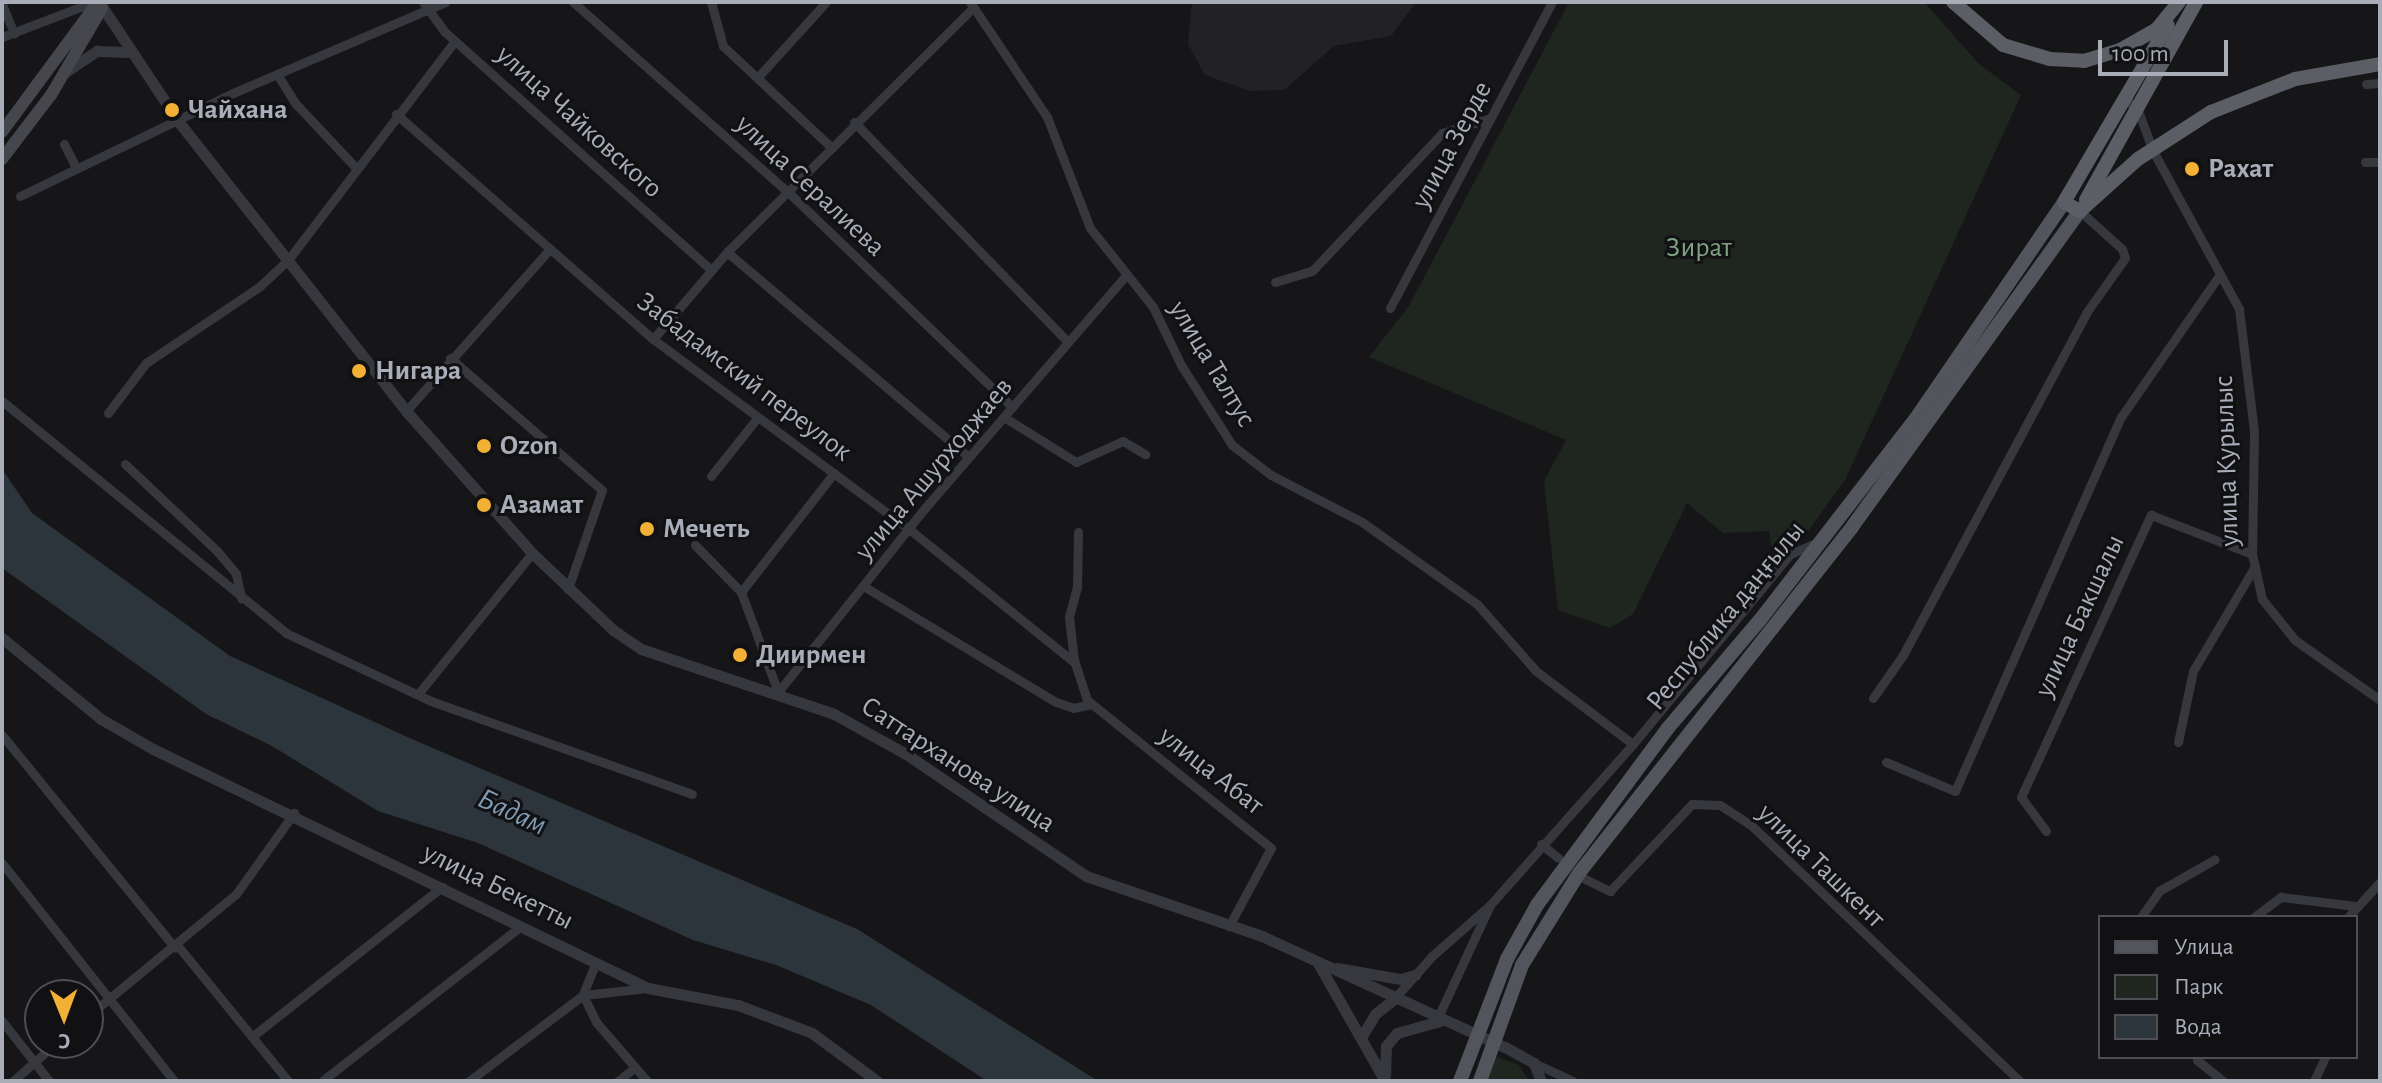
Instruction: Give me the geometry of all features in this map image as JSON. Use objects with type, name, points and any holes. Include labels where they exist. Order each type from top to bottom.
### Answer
[{"type":"highway","points":[[1953,2],[2003,45],[2050,59],[2084,61],[2120,50],[2157,29],[2180,2]]},
{"type":"highway","points":[[2080,211],[2064,202],[2180,2]]},
{"type":"highway","points":[[2080,211],[2196,2]]},
{"type":"highway","points":[[2080,211],[2153,151],[2211,112],[2295,79],[2380,64]]},
{"type":"main road","points":[[2,159],[64,74],[98,4]]},
{"type":"main road","points":[[2,132],[98,4]]},
{"type":"main road","name":"Республика даңғылы","points":[[1460,1081],[1507,959],[1537,905],[1668,728],[1821,541],[1919,414],[2064,202]]},
{"type":"main road","name":"Республика даңғылы","points":[[1480,1081],[1522,965],[1579,873],[1834,550],[2080,211]]},
{"type":"street","points":[[20,196],[75,166],[426,7],[445,2]]},
{"type":"street","name":"улица Сералиева","points":[[573,2],[787,191],[1012,407]]},
{"type":"street","points":[[711,2],[723,46],[830,146]]},
{"type":"street","points":[[758,77],[826,2]]},
{"type":"street","name":"улица Зерде","points":[[1390,308],[1552,2]]},
{"type":"street","points":[[2,4],[14,34]]},
{"type":"street","points":[[2,37],[98,4]]},
{"type":"street","name":"Саттарханова улица","points":[[98,4],[178,121],[406,411],[532,553],[568,589],[641,649],[778,692],[867,729],[1086,876],[1229,926],[1322,965],[1534,1063]]},
{"type":"street","points":[[653,339],[727,252],[970,6]]},
{"type":"street","name":"улица Талтус","points":[[970,6],[1047,117],[1090,228],[1153,307],[1181,365],[1232,445],[1271,475],[1362,522],[1477,604],[1536,671],[1633,744]]},
{"type":"street","name":"улица Чайковского","points":[[426,7],[455,41],[711,270]]},
{"type":"street","points":[[108,413],[146,363],[260,286],[288,260],[396,114],[455,41]]},
{"type":"street","points":[[64,74],[97,51],[128,52]]},
{"type":"street","points":[[277,74],[296,104],[356,168]]},
{"type":"street","points":[[2366,84],[2380,83]]},
{"type":"street","points":[[2124,98],[2137,108]]},
{"type":"street","name":"улица Курылыс","points":[[2137,108],[2153,151],[2239,309],[2254,432],[2252,554],[2262,599],[2295,640],[2380,700]]},
{"type":"street","name":"Забадамский переулок","points":[[396,114],[653,339],[909,529],[1075,663]]},
{"type":"street","points":[[1275,282],[1312,271],[1442,133],[1491,118]]},
{"type":"street","points":[[854,122],[1068,342]]},
{"type":"street","points":[[64,144],[75,166]]},
{"type":"street","points":[[2365,162],[2380,162]]},
{"type":"street","points":[[1873,698],[1903,655],[2086,313],[2125,258],[2122,249],[2080,211]]},
{"type":"street","points":[[406,411],[550,249]]},
{"type":"street","points":[[727,252],[969,457]]},
{"type":"street","points":[[1886,762],[1955,791],[2121,417],[2220,274]]},
{"type":"street","name":"улица Ашурходжаев","points":[[778,692],[969,457],[1126,275]]},
{"type":"street","points":[[450,358],[602,490],[568,589]]},
{"type":"street","points":[[2,401],[286,633],[418,694],[692,794]]},
{"type":"street","points":[[711,476],[758,417]]},
{"type":"street","points":[[1004,417],[1076,462],[1123,441],[1145,454]]},
{"type":"street","points":[[125,464],[217,551],[236,574],[241,598]]},
{"type":"street","points":[[741,592],[834,473]]},
{"type":"street","name":"улица Бакшалы","points":[[2046,831],[2021,797],[2151,515],[2252,554]]},
{"type":"street","name":"улица Абат","points":[[1078,532],[1077,587],[1069,617],[1075,663],[1092,704],[1271,848],[1229,926]]},
{"type":"street","points":[[1362,1036],[1375,1014],[1490,905],[1633,744],[1790,554],[1821,541]]},
{"type":"street","points":[[695,545],[741,592],[778,692]]},
{"type":"street","points":[[418,694],[532,553]]},
{"type":"street","points":[[2178,742],[2193,671],[2255,566]]},
{"type":"street","points":[[865,587],[1056,702],[1073,708],[1092,704]]},
{"type":"street","name":"улица Бекетты","points":[[2,638],[101,719],[153,749],[294,813],[648,988],[738,1005],[812,1033],[877,1081]]},
{"type":"street","points":[[2,735],[288,1081]]},
{"type":"street","name":"улица Ташкент","points":[[1585,879],[1610,891],[1692,804],[1720,805],[1752,826],[2020,1081]]},
{"type":"street","points":[[104,1002],[177,947],[236,894],[294,813]]},
{"type":"street","points":[[1541,844],[1558,858]]},
{"type":"street","points":[[2142,915],[2159,891],[2215,859]]},
{"type":"street","points":[[2,863],[174,1081]]},
{"type":"street","points":[[2349,915],[2380,882]]},
{"type":"street","points":[[253,1036],[442,887]]},
{"type":"street","points":[[2257,915],[2281,897],[2355,906]]},
{"type":"street","points":[[1386,1081],[1386,1046],[1397,1033],[1439,1020],[1490,905]]},
{"type":"street","points":[[322,1081],[521,926]]},
{"type":"street","points":[[1450,940],[1469,952]]},
{"type":"street","points":[[583,995],[596,962]]},
{"type":"street","points":[[1322,965],[1401,979],[1415,975]]},
{"type":"street","points":[[1322,965],[1386,1081]]},
{"type":"street","points":[[469,1081],[583,995],[648,988]]},
{"type":"street","points":[[583,995],[633,1069],[647,1081]]},
{"type":"street","points":[[2,1021],[49,1081]]},
{"type":"street","points":[[13,1081],[37,1059]]},
{"type":"street","points":[[2314,1081],[2324,1059]]},
{"type":"street","points":[[2197,1060],[2223,1081]]},
{"type":"street","points":[[1534,1063],[1541,1081]]},
{"type":"street","points":[[1534,1063],[1573,1081]]},
{"type":"street","points":[[618,1081],[633,1069]]},
{"type":"shaded area","points":[[1192,2],[1416,2],[1391,36],[1334,46],[1284,90],[1250,91],[1205,75],[1188,44]]},
{"type":"green space","name":"Зират","points":[[1569,2],[1924,2],[1979,64],[2021,95],[1845,480],[1798,545],[1772,550],[1769,531],[1723,533],[1687,503],[1633,614],[1610,628],[1558,610],[1544,481],[1566,440],[1369,357],[1409,306]]},
{"type":"green space","points":[[1494,1056],[1519,1065],[1529,1081],[1485,1081]]},
{"type":"water","name":"Бадам","points":[[2,469],[32,513],[230,656],[414,740],[857,929],[1098,1081],[987,1081],[871,1005],[776,965],[693,940],[478,843],[378,811],[272,746],[206,714],[2,568]]},
{"type":"place","name":"Чайхана","points":[[172,110]]},
{"type":"place","name":"Рахат","points":[[2192,169]]},
{"type":"place","name":"Нигара","points":[[359,371]]},
{"type":"place","name":"Ozon","points":[[484,446]]},
{"type":"place","name":"Азамат","points":[[484,505]]},
{"type":"place","name":"Мечеть","points":[[647,529]]},
{"type":"place","name":"Диирмен","points":[[740,655]]}]
